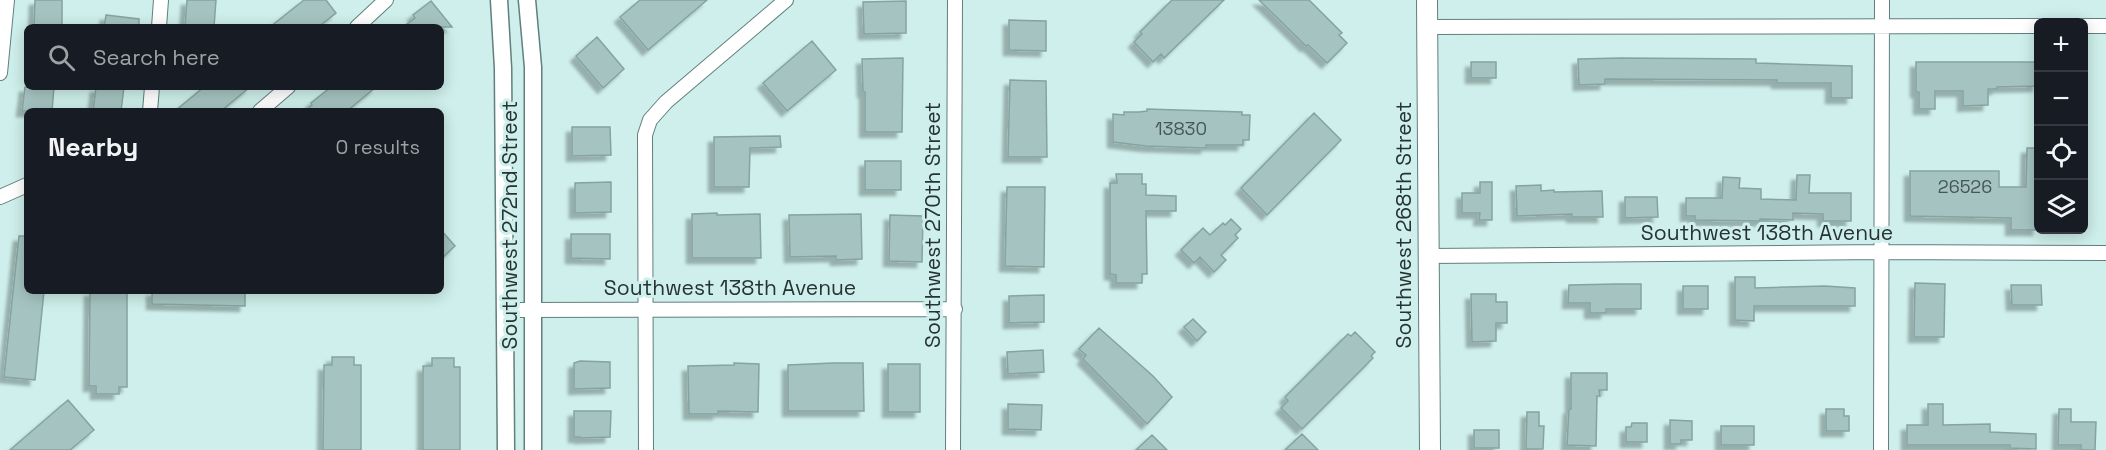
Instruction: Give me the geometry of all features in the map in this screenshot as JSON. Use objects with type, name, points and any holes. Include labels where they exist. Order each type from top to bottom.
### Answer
[{"type":"main road","name":"Southwest 268th Street","points":[[1426,0],[1430,450]]},
{"type":"street","points":[[0,73],[7,0]]},
{"type":"street","points":[[159,24],[161,0]]},
{"type":"street","points":[[360,24],[386,0]]},
{"type":"street","name":"Southwest 272nd Street","points":[[499,0],[503,68],[506,450]]},
{"type":"street","name":"Southwest 272nd Street","points":[[527,0],[532,67],[533,450]]},
{"type":"street","points":[[646,450],[645,135],[650,120],[666,102],[786,0]]},
{"type":"street","name":"Southwest 270th Street","points":[[953,450],[955,0]]},
{"type":"street","points":[[1881,450],[1882,0]]},
{"type":"street","points":[[1426,27],[2034,26]]},
{"type":"street","points":[[2088,26],[2106,26]]},
{"type":"street","points":[[150,108],[152,90]]},
{"type":"street","points":[[264,108],[284,90]]},
{"type":"street","points":[[0,197],[24,186]]},
{"type":"street","name":"Southwest 138th Avenue","points":[[1427,256],[1880,252],[2106,253]]},
{"type":"street","name":"Southwest 138th Avenue","points":[[506,309],[955,309]]},
{"type":"building","points":[[35,0],[62,0],[62,24],[34,24]]},
{"type":"building","points":[[187,0],[216,0],[214,24],[185,24]]},
{"type":"building","points":[[304,0],[326,0],[336,13],[322,24],[274,24]]},
{"type":"building","points":[[640,0],[707,0],[648,50],[620,17]]},
{"type":"building","points":[[1172,0],[1224,0],[1164,58],[1161,54],[1153,62],[1134,42],[1142,34],[1140,32]]},
{"type":"building","points":[[1259,0],[1309,0],[1342,33],[1339,35],[1347,43],[1327,63],[1308,45],[1306,46]]},
{"type":"building","points":[[431,1],[452,27],[444,27],[444,24],[407,24],[415,18],[413,15]]},
{"type":"building","points":[[906,1],[906,33],[864,34],[863,2]]},
{"type":"building","points":[[106,15],[139,19],[139,24],[104,24]]},
{"type":"building","points":[[1009,20],[1046,21],[1046,51],[1009,50]]},
{"type":"building","points":[[597,37],[624,69],[603,88],[576,56]]},
{"type":"building","points":[[812,41],[836,70],[787,111],[763,83]]},
{"type":"building","points":[[903,58],[902,132],[865,132],[862,59]]},
{"type":"building","points":[[1578,59],[1756,59],[1756,63],[1852,66],[1852,98],[1831,98],[1831,83],[1777,83],[1777,80],[1605,79],[1605,84],[1579,85]]},
{"type":"building","points":[[1471,62],[1496,62],[1496,78],[1471,78]]},
{"type":"building","points":[[1916,62],[2034,62],[2034,86],[1988,89],[1988,105],[1963,106],[1963,91],[1935,91],[1935,109],[1919,109],[1919,92],[1916,92]]},
{"type":"building","points":[[1010,80],[1046,81],[1047,157],[1008,157]]},
{"type":"building","points":[[25,90],[54,90],[52,108],[24,108],[22,111]]},
{"type":"building","points":[[96,90],[124,90],[121,108],[93,108]]},
{"type":"building","points":[[200,90],[246,90],[225,108],[179,108]]},
{"type":"building","points":[[327,90],[372,90],[351,108],[308,108],[311,103]]},
{"type":"building","points":[[1147,109],[1242,112],[1242,115],[1250,115],[1249,140],[1243,140],[1243,145],[1206,145],[1206,148],[1146,146],[1113,142],[1113,114],[1124,115],[1124,112],[1147,111]]},
{"type":"building","points":[[1314,113],[1341,140],[1267,215],[1241,188]]},
{"type":"building","points":[[572,127],[610,127],[611,155],[572,156]]},
{"type":"building","points":[[780,136],[781,147],[750,148],[749,187],[714,187],[714,137]]},
{"type":"building","points":[[2027,148],[2034,148],[2034,230],[2011,230],[2011,218],[1910,216],[1910,171],[1999,171],[1999,187],[2026,187]]},
{"type":"building","points":[[865,161],[901,161],[901,190],[865,190]]},
{"type":"building","points":[[1116,174],[1142,174],[1142,184],[1146,184],[1146,195],[1176,196],[1176,211],[1146,211],[1147,274],[1142,274],[1142,283],[1116,283],[1116,275],[1110,274],[1110,183],[1117,183]]},
{"type":"building","points":[[1797,175],[1810,175],[1809,193],[1851,193],[1851,221],[1823,221],[1823,214],[1793,213],[1793,220],[1760,219],[1760,221],[1695,220],[1695,216],[1686,216],[1686,198],[1722,198],[1723,177],[1740,178],[1739,188],[1761,189],[1761,199],[1796,200]]},
{"type":"building","points":[[611,182],[611,212],[575,213],[575,183]]},
{"type":"building","points":[[1480,182],[1492,182],[1492,220],[1479,220],[1480,213],[1462,213],[1462,193],[1480,193]]},
{"type":"building","points":[[1541,185],[1541,191],[1602,191],[1603,217],[1572,217],[1572,214],[1517,216],[1516,186]]},
{"type":"building","points":[[1007,187],[1045,187],[1044,267],[1005,266]]},
{"type":"building","points":[[1625,197],[1657,197],[1658,217],[1625,218]]},
{"type":"building","points":[[717,213],[717,215],[760,214],[761,258],[692,258],[692,214]]},
{"type":"building","points":[[861,214],[862,259],[836,260],[836,256],[790,257],[789,215]]},
{"type":"building","points":[[890,215],[923,216],[922,262],[889,261]]},
{"type":"building","points":[[1231,219],[1241,229],[1235,235],[1238,238],[1221,255],[1226,260],[1214,272],[1200,257],[1194,263],[1181,250],[1203,228],[1210,235]]},
{"type":"building","points":[[444,233],[455,246],[444,256]]},
{"type":"building","points":[[571,234],[610,234],[610,259],[571,258]]},
{"type":"building","points":[[19,236],[24,236],[24,294],[44,294],[35,380],[4,377]]},
{"type":"building","points":[[1735,277],[1755,277],[1755,288],[1825,286],[1855,288],[1855,306],[1754,306],[1754,321],[1735,320]]},
{"type":"building","points":[[1915,283],[1945,284],[1944,337],[1914,337]]},
{"type":"building","points":[[1641,284],[1641,309],[1606,309],[1606,313],[1590,313],[1590,303],[1568,303],[1569,285]]},
{"type":"building","points":[[2011,285],[2041,285],[2042,305],[2012,305]]},
{"type":"building","points":[[1683,286],[1708,286],[1708,309],[1683,309]]},
{"type":"building","points":[[90,294],[127,294],[127,387],[119,387],[119,394],[96,394],[96,386],[89,386]]},
{"type":"building","points":[[152,294],[245,294],[245,306],[152,304]]},
{"type":"building","points":[[1471,294],[1496,294],[1496,302],[1507,302],[1507,323],[1496,323],[1496,341],[1472,342]]},
{"type":"building","points":[[1044,295],[1044,322],[1009,323],[1009,296]]},
{"type":"building","points":[[1193,319],[1206,332],[1197,341],[1184,327]]},
{"type":"building","points":[[1099,328],[1153,376],[1172,397],[1147,424],[1083,359],[1086,355],[1079,349]]},
{"type":"building","points":[[1355,332],[1375,352],[1371,356],[1373,358],[1302,429],[1281,408],[1288,401],[1285,397],[1348,334],[1351,336]]},
{"type":"building","points":[[1043,350],[1044,372],[1008,374],[1007,352]]},
{"type":"building","points":[[332,357],[354,357],[354,365],[361,365],[361,450],[323,450],[324,365],[332,365]]},
{"type":"building","points":[[432,358],[454,358],[454,367],[460,367],[460,450],[423,450],[423,366],[432,366]]},
{"type":"building","points":[[580,361],[610,362],[610,388],[574,389],[574,363]]},
{"type":"building","points":[[734,363],[759,364],[758,412],[718,411],[718,414],[689,414],[688,366],[734,365]]},
{"type":"building","points":[[863,363],[864,411],[788,411],[788,365]]},
{"type":"building","points":[[888,364],[920,364],[920,412],[888,412]]},
{"type":"building","points":[[1571,373],[1607,373],[1607,390],[1599,390],[1600,396],[1597,396],[1596,446],[1567,445],[1569,409],[1571,409]]},
{"type":"building","points":[[68,400],[94,430],[70,450],[10,450]]},
{"type":"building","points":[[1008,404],[1042,405],[1041,430],[1008,429]]},
{"type":"building","points":[[1928,404],[1943,404],[1943,425],[1990,424],[1990,432],[2036,434],[2036,449],[2010,448],[2010,445],[1907,445],[1907,425],[1928,425]]},
{"type":"building","points":[[1826,409],[1844,409],[1844,416],[1849,416],[1849,431],[1826,431]]},
{"type":"building","points":[[2059,409],[2071,409],[2071,422],[2096,422],[2095,450],[2081,450],[2081,445],[2058,445]]},
{"type":"building","points":[[574,411],[611,411],[610,437],[574,437]]},
{"type":"building","points":[[1527,412],[1539,412],[1539,426],[1544,426],[1543,449],[1526,449]]},
{"type":"building","points":[[1670,420],[1692,421],[1692,440],[1681,440],[1681,444],[1670,444]]},
{"type":"building","points":[[1632,423],[1647,423],[1647,442],[1626,442],[1626,427],[1631,427]]},
{"type":"building","points":[[1721,426],[1754,426],[1754,445],[1721,445]]},
{"type":"building","points":[[1474,430],[1499,430],[1499,448],[1474,448]]},
{"type":"building","points":[[1302,434],[1318,450],[1285,450]]},
{"type":"building","points":[[1152,435],[1167,450],[1136,450]]}]
